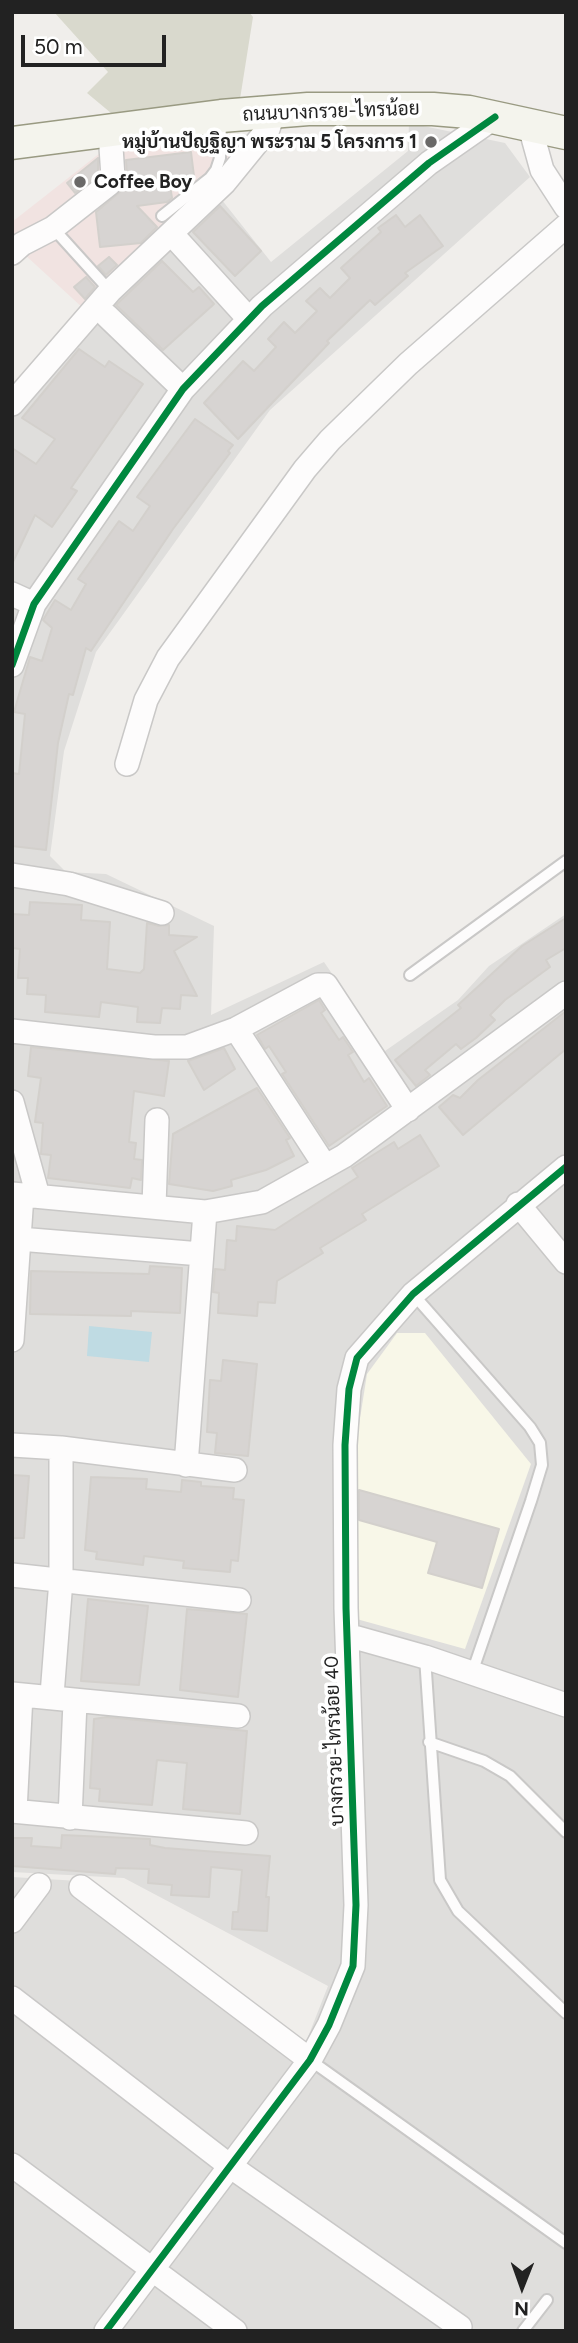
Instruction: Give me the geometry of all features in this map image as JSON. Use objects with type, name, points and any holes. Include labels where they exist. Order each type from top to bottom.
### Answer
[{"type":"main road","name":"ถนนบางกรวย-ไทรน้อย","points":[[12,144],[274,111],[433,109],[495,117],[566,133]]},
{"type":"street","points":[[12,404],[110,291],[224,183],[268,129],[274,111]]},
{"type":"street","points":[[12,665],[34,604],[183,389],[248,318],[429,163],[495,117]]},
{"type":"street","points":[[529,124],[542,170],[566,207]]},
{"type":"street","points":[[12,253],[22,244],[53,228],[109,184],[113,177],[110,132]]},
{"type":"street","points":[[127,764],[146,700],[168,658],[305,469],[330,440],[408,364],[566,226]]},
{"type":"street","points":[[179,242],[248,318]]},
{"type":"street","points":[[107,316],[183,389]]},
{"type":"street","points":[[12,594],[34,604]]},
{"type":"street","points":[[12,874],[69,884],[162,913]]},
{"type":"street","points":[[12,1031],[154,1047],[187,1047],[236,1029],[318,985],[326,985],[408,1110]]},
{"type":"street","points":[[24,1195],[205,1212],[262,1202],[325,1166],[408,1110],[566,993]]},
{"type":"street","points":[[236,1029],[325,1166]]},
{"type":"street","points":[[12,1102],[24,1195],[13,1328]]},
{"type":"street","points":[[154,1206],[157,1119]]},
{"type":"street","name":"บางกรวย-ไทรน้อย 40","points":[[106,2331],[310,2060],[329,2025],[353,1966],[357,1940],[347,1635],[345,1446],[349,1389],[357,1358],[413,1294],[518,1204],[566,1167]]},
{"type":"street","points":[[518,1204],[566,1262]]},
{"type":"street","points":[[186,1465],[205,1212]]},
{"type":"street","points":[[19,1239],[201,1254]]},
{"type":"street","points":[[12,1445],[61,1448],[235,1470]]},
{"type":"street","points":[[52,1695],[61,1580],[61,1448]]},
{"type":"street","points":[[12,1575],[239,1600]]},
{"type":"street","points":[[347,1635],[472,1672],[566,1705]]},
{"type":"street","points":[[238,1716],[75,1702],[52,1695],[17,1694],[14,1811],[246,1833]]},
{"type":"street","points":[[70,1818],[75,1702]]},
{"type":"street","points":[[12,1922],[39,1885]]},
{"type":"street","points":[[81,1887],[310,2060]]},
{"type":"street","points":[[12,1998],[230,2166],[460,2327]]},
{"type":"street","points":[[12,2165],[234,2331]]},
{"type":"lane","points":[[162,216],[210,178],[216,170],[220,158],[221,116]]},
{"type":"lane","points":[[53,228],[110,291]]},
{"type":"lane","points":[[410,975],[566,861]]},
{"type":"lane","points":[[413,1294],[530,1427],[540,1443],[542,1465],[472,1672]]},
{"type":"lane","points":[[425,1657],[440,1880],[458,1911],[566,2014]]},
{"type":"lane","points":[[429,1742],[484,1761],[510,1776],[566,1832]]},
{"type":"lane","points":[[310,2060],[566,2243]]},
{"type":"lane","points":[[523,2331],[547,2300]]},
{"type":"shaded area","points":[[54,12],[249,12],[253,17],[240,99],[111,113],[87,93],[108,72]]},
{"type":"shaded area","points":[[409,123],[505,143],[530,177],[270,410],[96,652],[64,751],[50,856],[66,872],[106,874],[214,926],[211,1015],[324,962],[385,1051],[458,1000],[489,966],[566,914],[566,2331],[12,2331],[12,1877],[79,1881],[304,2047],[328,1986],[124,1878],[12,1872],[12,416],[78,332],[218,195],[271,262],[408,151]]},
{"type":"shaded area","points":[[236,133],[236,163],[84,309],[12,243],[12,222],[100,153]]},
{"type":"shaded area","points":[[397,1333],[425,1333],[531,1464],[465,1649],[353,1618],[355,1450],[367,1374]]},
{"type":"water","points":[[89,1326],[152,1332],[149,1362],[87,1356]]},
{"type":"building","points":[[191,152],[194,176],[169,179],[172,198],[167,202],[137,206],[157,227],[141,243],[100,247],[96,212],[121,191],[127,177],[126,160]]},
{"type":"building","points":[[98,158],[98,175],[75,193],[67,183]]},
{"type":"building","points":[[220,206],[261,251],[235,276],[193,232]]},
{"type":"building","points":[[396,215],[405,227],[420,215],[443,246],[405,273],[408,276],[375,305],[370,300],[327,341],[329,343],[238,439],[204,403],[243,361],[254,371],[276,347],[268,339],[284,322],[295,333],[317,311],[306,301],[320,288],[330,298],[350,278],[341,268],[381,232],[378,228]]},
{"type":"building","points":[[109,257],[117,265],[106,275],[98,266]]},
{"type":"building","points":[[162,261],[193,292],[199,287],[214,304],[163,350],[116,305]]},
{"type":"building","points":[[86,277],[95,287],[85,299],[74,287]]},
{"type":"building","points":[[79,349],[105,367],[109,361],[143,384],[71,488],[77,491],[52,527],[35,515],[12,564],[12,448],[36,464],[55,439],[22,418]]},
{"type":"building","points":[[195,419],[233,445],[228,451],[230,453],[173,529],[91,651],[86,648],[73,695],[69,694],[58,743],[46,850],[12,846],[12,773],[19,774],[25,714],[14,712],[30,657],[42,661],[52,628],[43,620],[55,600],[71,610],[86,584],[78,579],[119,521],[133,531],[150,506],[137,497]]},
{"type":"building","points":[[30,902],[82,905],[81,920],[110,922],[107,969],[140,973],[144,969],[147,923],[169,925],[169,935],[197,937],[174,951],[197,996],[181,995],[180,1009],[162,1008],[160,1023],[137,1022],[138,1007],[101,1002],[99,1017],[45,1012],[46,995],[27,994],[28,978],[18,978],[20,949],[12,948],[12,914],[29,915]]},
{"type":"building","points":[[566,918],[566,948],[546,960],[550,967],[505,1000],[490,1015],[495,1020],[476,1038],[461,1049],[456,1044],[425,1070],[430,1075],[416,1086],[395,1060],[461,1008],[458,1005],[522,946]]},
{"type":"building","points":[[319,1000],[325,1010],[321,1013],[339,1040],[343,1037],[353,1052],[348,1055],[364,1082],[369,1078],[387,1106],[329,1146],[282,1074],[286,1072],[269,1046],[265,1049],[257,1035]]},
{"type":"building","points":[[566,1011],[566,1049],[463,1135],[439,1107],[453,1095],[460,1098],[478,1080]]},
{"type":"building","points":[[31,1047],[169,1061],[164,1096],[134,1091],[129,1142],[136,1143],[134,1159],[142,1160],[141,1180],[132,1178],[130,1188],[48,1178],[51,1155],[41,1154],[43,1123],[35,1122],[41,1078],[28,1076]]},
{"type":"building","points":[[224,1048],[235,1069],[204,1090],[188,1061]]},
{"type":"building","points":[[257,1088],[290,1138],[286,1140],[294,1156],[266,1170],[231,1180],[232,1186],[213,1191],[169,1184],[173,1134]]},
{"type":"building","points":[[420,1135],[439,1166],[362,1214],[366,1220],[320,1248],[323,1253],[277,1281],[275,1303],[258,1302],[257,1316],[218,1313],[219,1293],[213,1292],[215,1269],[225,1270],[227,1240],[236,1241],[237,1226],[275,1230],[358,1177],[352,1168],[394,1142],[398,1149]]},
{"type":"building","points":[[150,1266],[182,1268],[180,1313],[131,1311],[131,1316],[30,1314],[31,1271],[149,1274]]},
{"type":"building","points":[[223,1360],[257,1364],[248,1456],[215,1453],[217,1433],[207,1432],[210,1380],[221,1381]]},
{"type":"building","points":[[12,1475],[29,1476],[24,1538],[12,1538]]},
{"type":"building","points":[[91,1477],[147,1479],[146,1489],[181,1492],[182,1480],[201,1482],[201,1486],[234,1488],[233,1499],[244,1500],[238,1561],[231,1560],[230,1572],[183,1568],[184,1561],[144,1556],[143,1565],[96,1559],[97,1552],[85,1550]]},
{"type":"building","points":[[359,1490],[499,1529],[482,1588],[428,1573],[437,1542],[359,1520]]},
{"type":"building","points":[[88,1599],[148,1606],[139,1685],[81,1681]]},
{"type":"building","points":[[187,1609],[247,1614],[238,1697],[180,1690]]},
{"type":"building","points":[[107,1717],[247,1731],[240,1814],[183,1809],[187,1763],[157,1760],[152,1805],[99,1801],[100,1789],[90,1788],[94,1719]]},
{"type":"building","points":[[62,1835],[150,1839],[150,1845],[165,1848],[270,1856],[266,1897],[269,1897],[267,1931],[232,1929],[233,1912],[238,1912],[242,1870],[211,1867],[209,1897],[171,1895],[172,1885],[148,1883],[149,1869],[116,1868],[115,1874],[12,1866],[12,1838],[32,1838],[31,1846],[61,1848]]},
{"type":"cycle path","points":[[12,665],[34,604],[183,389],[262,306],[429,163],[495,117]]},
{"type":"cycle path","points":[[106,2331],[310,2060],[329,2025],[353,1966],[356,1905],[346,1608],[345,1445],[349,1389],[357,1358],[413,1294],[566,1167]]},
{"type":"place","name":"หมู่บ้านปัญฐิญา พระราม 5 โครงการ 1","points":[[431,142]]},
{"type":"place","name":"Coffee Boy","points":[[80,182]]}]
